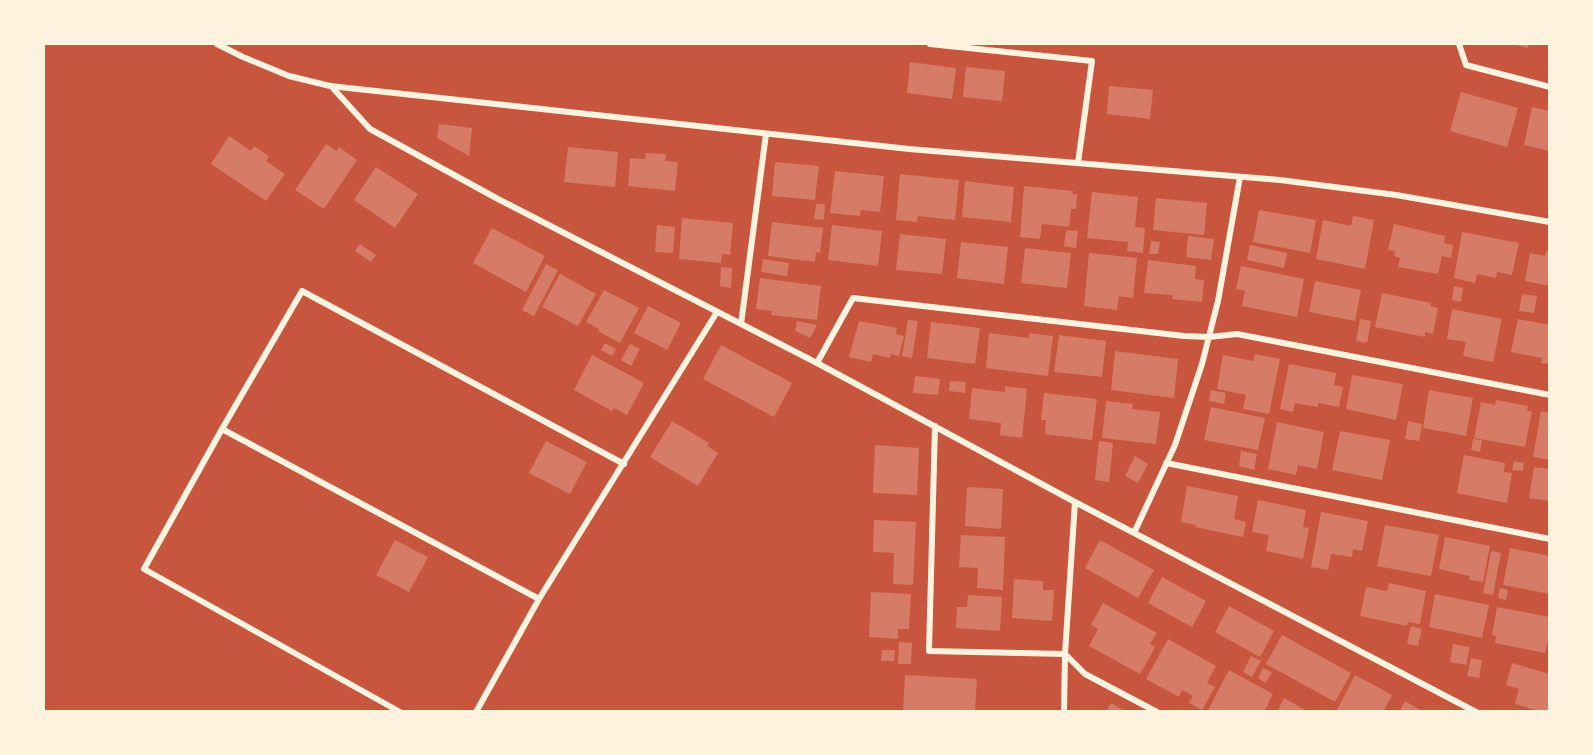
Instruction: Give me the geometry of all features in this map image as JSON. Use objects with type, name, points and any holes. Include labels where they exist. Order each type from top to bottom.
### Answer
[{"type":"street","points":[[217,44],[289,76],[330,86],[909,149],[1240,177],[1395,195],[1550,222]]},
{"type":"street","points":[[930,44],[1092,61],[1078,164]]},
{"type":"street","points":[[1459,44],[1466,65],[1550,87]]},
{"type":"street","points":[[330,86],[370,129],[498,200],[817,363],[1075,502],[1476,711]]},
{"type":"street","points":[[741,324],[766,134]]},
{"type":"street","points":[[1134,533],[1175,445],[1202,364],[1218,301],[1240,177]]},
{"type":"street","points":[[400,711],[144,569],[302,291],[624,464]]},
{"type":"street","points":[[817,363],[853,298],[1184,336],[1209,337],[1237,334],[1550,395]]},
{"type":"street","points":[[476,711],[539,599],[717,312]]},
{"type":"street","points":[[935,426],[929,651],[1065,654],[1085,674],[1157,711]]},
{"type":"street","points":[[222,429],[539,599]]},
{"type":"street","points":[[1166,463],[1550,539]]},
{"type":"street","points":[[1064,711],[1065,654],[1075,502]]},
{"type":"building","points":[[1513,44],[1529,44],[1528,48]]},
{"type":"building","points":[[910,62],[956,68],[952,99],[907,93]]},
{"type":"building","points":[[966,67],[1005,71],[1002,101],[963,97]]},
{"type":"building","points":[[1109,86],[1153,90],[1150,119],[1107,114]]},
{"type":"building","points":[[1461,92],[1518,108],[1507,147],[1450,131]]},
{"type":"building","points":[[1532,107],[1550,111],[1550,151],[1524,145]]},
{"type":"building","points":[[439,124],[472,128],[469,156],[437,138]]},
{"type":"building","points":[[229,136],[251,151],[254,146],[269,156],[266,161],[285,174],[266,201],[211,164]]},
{"type":"building","points":[[326,144],[336,151],[339,147],[357,160],[324,209],[295,190]]},
{"type":"building","points":[[568,147],[618,152],[615,187],[564,182]]},
{"type":"building","points":[[646,153],[666,154],[665,161],[678,162],[675,191],[628,186],[630,158],[645,159]]},
{"type":"building","points":[[775,162],[819,166],[815,200],[772,196]]},
{"type":"building","points":[[376,167],[418,194],[395,228],[354,200]]},
{"type":"building","points":[[835,171],[884,176],[880,212],[861,210],[860,216],[830,213]]},
{"type":"building","points":[[900,174],[959,180],[955,220],[918,216],[917,222],[896,220]]},
{"type":"building","points":[[965,181],[1014,187],[1011,222],[962,217]]},
{"type":"building","points":[[1024,186],[1073,191],[1072,194],[1077,194],[1076,209],[1071,209],[1069,227],[1042,224],[1040,239],[1020,237]]},
{"type":"building","points":[[1092,192],[1138,197],[1135,227],[1145,228],[1143,253],[1127,251],[1128,242],[1087,238]]},
{"type":"building","points":[[1156,198],[1207,203],[1204,235],[1153,230]]},
{"type":"building","points":[[816,204],[825,204],[824,220],[814,219]]},
{"type":"building","points":[[1259,210],[1316,220],[1310,253],[1253,242]]},
{"type":"building","points":[[1353,216],[1374,220],[1365,269],[1316,259],[1323,220],[1351,226]]},
{"type":"building","points":[[682,218],[733,223],[730,255],[722,254],[721,263],[679,259]]},
{"type":"building","points":[[772,222],[823,228],[820,253],[816,252],[815,262],[768,256]]},
{"type":"building","points":[[1394,224],[1445,236],[1444,243],[1453,245],[1451,258],[1442,256],[1438,274],[1398,267],[1400,258],[1394,256],[1395,251],[1388,250]]},
{"type":"building","points":[[657,225],[675,227],[673,253],[655,252]]},
{"type":"building","points":[[832,225],[882,231],[878,266],[828,260]]},
{"type":"building","points":[[492,228],[545,256],[526,292],[473,263]]},
{"type":"building","points":[[1066,230],[1078,231],[1076,248],[1064,246]]},
{"type":"building","points":[[1462,232],[1519,243],[1512,275],[1497,272],[1496,278],[1477,274],[1475,283],[1454,278]]},
{"type":"building","points":[[900,234],[946,239],[942,274],[896,270]]},
{"type":"building","points":[[1188,236],[1214,239],[1211,260],[1186,257]]},
{"type":"building","points":[[1151,241],[1160,242],[1158,254],[1149,254]]},
{"type":"building","points":[[961,242],[1008,247],[1004,284],[957,278]]},
{"type":"building","points":[[360,244],[376,255],[371,262],[355,251]]},
{"type":"building","points":[[1250,245],[1287,253],[1284,268],[1247,260]]},
{"type":"building","points":[[1025,248],[1071,253],[1067,288],[1021,283]]},
{"type":"building","points":[[1546,251],[1550,251],[1550,286],[1525,281],[1530,253],[1545,256]]},
{"type":"building","points":[[1089,253],[1137,258],[1133,298],[1119,296],[1117,310],[1084,306]]},
{"type":"building","points":[[763,259],[789,263],[787,276],[761,272]]},
{"type":"building","points":[[1148,260],[1196,266],[1195,279],[1204,280],[1202,302],[1172,299],[1173,295],[1144,293]]},
{"type":"building","points":[[546,264],[558,270],[534,316],[522,310]]},
{"type":"building","points":[[1241,266],[1304,279],[1297,317],[1242,306],[1245,291],[1236,289]]},
{"type":"building","points":[[721,267],[732,268],[731,288],[720,286]]},
{"type":"building","points":[[560,274],[596,294],[578,326],[542,307]]},
{"type":"building","points":[[760,278],[821,286],[817,320],[771,315],[772,311],[756,309]]},
{"type":"building","points":[[1315,281],[1361,290],[1355,321],[1309,312]]},
{"type":"building","points":[[1454,286],[1463,288],[1461,302],[1452,300]]},
{"type":"building","points":[[604,290],[639,308],[620,343],[586,322]]},
{"type":"building","points":[[1382,293],[1431,303],[1430,306],[1438,308],[1433,334],[1425,332],[1425,337],[1375,327]]},
{"type":"building","points":[[1522,294],[1537,296],[1534,313],[1519,311]]},
{"type":"building","points":[[648,306],[681,323],[667,350],[634,333]]},
{"type":"building","points":[[1452,309],[1502,319],[1493,362],[1463,356],[1466,342],[1447,339]]},
{"type":"building","points":[[1360,319],[1371,321],[1367,343],[1356,341]]},
{"type":"building","points":[[1518,319],[1550,325],[1550,364],[1541,363],[1542,358],[1511,352]]},
{"type":"building","points":[[908,320],[918,321],[912,358],[902,356]]},
{"type":"building","points":[[797,321],[817,325],[810,338],[795,331]]},
{"type":"building","points":[[859,321],[897,328],[896,334],[904,336],[899,356],[891,354],[890,358],[873,354],[871,362],[849,357]]},
{"type":"building","points":[[931,322],[980,328],[975,364],[927,358]]},
{"type":"building","points":[[989,333],[1029,338],[1029,333],[1053,336],[1048,376],[986,368]]},
{"type":"building","points":[[1059,335],[1106,341],[1102,377],[1054,372]]},
{"type":"building","points":[[605,343],[616,349],[612,356],[601,350]]},
{"type":"building","points":[[630,344],[640,349],[631,366],[621,360]]},
{"type":"building","points":[[721,345],[792,383],[774,417],[703,379]]},
{"type":"building","points":[[1115,351],[1178,359],[1174,398],[1111,390]]},
{"type":"building","points":[[1255,354],[1280,359],[1269,414],[1243,409],[1246,395],[1217,389],[1223,355],[1253,361]]},
{"type":"building","points":[[592,355],[644,383],[627,415],[614,408],[612,411],[574,390]]},
{"type":"building","points":[[1289,364],[1336,373],[1334,385],[1343,387],[1339,407],[1318,403],[1318,407],[1295,403],[1293,412],[1280,409]]},
{"type":"building","points":[[1352,375],[1403,384],[1396,420],[1346,409]]},
{"type":"building","points":[[915,376],[940,379],[938,395],[913,393]]},
{"type":"building","points":[[950,381],[966,382],[965,393],[949,391]]},
{"type":"building","points":[[1005,386],[1027,389],[1022,438],[1000,435],[1001,423],[969,419],[972,388],[1005,392]]},
{"type":"building","points":[[1211,390],[1226,393],[1224,404],[1209,401]]},
{"type":"building","points":[[1429,390],[1473,398],[1466,436],[1423,428]]},
{"type":"building","points":[[1044,393],[1097,399],[1092,440],[1045,434],[1046,420],[1041,420]]},
{"type":"building","points":[[1496,400],[1528,406],[1527,411],[1532,411],[1525,447],[1474,438],[1481,402],[1495,405]]},
{"type":"building","points":[[1106,401],[1133,404],[1132,409],[1160,412],[1156,444],[1102,438]]},
{"type":"building","points":[[1211,407],[1265,418],[1258,450],[1204,440]]},
{"type":"building","points":[[1541,411],[1550,413],[1550,460],[1533,457]]},
{"type":"building","points":[[672,421],[709,443],[707,446],[718,453],[698,486],[650,457]]},
{"type":"building","points":[[1408,421],[1422,424],[1419,441],[1405,439]]},
{"type":"building","points":[[1277,422],[1324,432],[1317,469],[1298,465],[1296,475],[1268,469]]},
{"type":"building","points":[[1340,431],[1390,440],[1382,480],[1332,470]]},
{"type":"building","points":[[1473,439],[1482,440],[1480,452],[1471,450]]},
{"type":"building","points":[[546,441],[587,462],[570,494],[529,473]]},
{"type":"building","points":[[1099,441],[1113,443],[1109,482],[1095,480]]},
{"type":"building","points":[[875,445],[919,448],[917,495],[873,493]]},
{"type":"building","points":[[1241,451],[1257,454],[1254,470],[1239,466]]},
{"type":"building","points":[[1464,455],[1505,463],[1504,472],[1512,473],[1507,503],[1457,493]]},
{"type":"building","points":[[1135,456],[1148,464],[1138,483],[1125,476]]},
{"type":"building","points":[[1514,461],[1524,463],[1523,471],[1512,470]]},
{"type":"building","points":[[1534,467],[1550,469],[1550,501],[1529,498]]},
{"type":"building","points":[[1187,486],[1238,496],[1234,519],[1246,522],[1243,537],[1181,522]]},
{"type":"building","points":[[967,487],[1003,489],[1001,529],[965,526]]},
{"type":"building","points":[[1258,500],[1306,510],[1303,527],[1309,528],[1303,559],[1266,551],[1269,535],[1252,532]]},
{"type":"building","points":[[1321,512],[1368,521],[1362,551],[1353,549],[1352,557],[1331,554],[1328,570],[1311,567]]},
{"type":"building","points":[[874,520],[916,522],[913,585],[893,584],[894,553],[873,552]]},
{"type":"building","points":[[1385,525],[1439,535],[1431,576],[1377,566]]},
{"type":"building","points":[[961,535],[1005,537],[1003,590],[977,588],[978,568],[959,567]]},
{"type":"building","points":[[1445,537],[1490,546],[1483,582],[1469,580],[1470,576],[1439,569]]},
{"type":"building","points":[[395,540],[428,557],[409,592],[376,575]]},
{"type":"building","points":[[1100,540],[1154,570],[1138,598],[1085,568]]},
{"type":"building","points":[[1510,548],[1550,556],[1550,594],[1503,585]]},
{"type":"building","points":[[1491,551],[1501,553],[1493,595],[1483,593]]},
{"type":"building","points":[[1162,577],[1206,601],[1192,627],[1148,603]]},
{"type":"building","points":[[1014,579],[1043,581],[1043,590],[1054,590],[1052,621],[1012,618]]},
{"type":"building","points":[[1389,583],[1426,591],[1420,624],[1408,622],[1407,626],[1360,616],[1366,587],[1387,591]]},
{"type":"building","points":[[1500,588],[1508,590],[1506,600],[1498,598]]},
{"type":"building","points":[[871,592],[911,594],[909,629],[898,629],[898,639],[869,637]]},
{"type":"building","points":[[1435,594],[1489,605],[1482,638],[1429,627]]},
{"type":"building","points":[[968,595],[1002,597],[1000,631],[956,628],[957,607],[967,607]]},
{"type":"building","points":[[1103,603],[1157,633],[1150,644],[1155,647],[1140,674],[1089,646],[1098,629],[1091,625]]},
{"type":"building","points":[[1229,606],[1274,631],[1260,657],[1215,632]]},
{"type":"building","points":[[1497,607],[1550,617],[1550,632],[1545,653],[1495,643],[1496,636],[1492,635]]},
{"type":"building","points":[[1411,626],[1422,629],[1418,646],[1407,644]]},
{"type":"building","points":[[1282,635],[1351,673],[1335,702],[1266,664]]},
{"type":"building","points":[[1168,639],[1216,666],[1207,683],[1215,687],[1202,710],[1189,703],[1193,696],[1182,690],[1179,697],[1146,679]]},
{"type":"building","points":[[899,642],[912,643],[911,664],[898,664]]},
{"type":"building","points":[[1453,644],[1470,647],[1466,665],[1450,662]]},
{"type":"building","points":[[882,650],[895,650],[894,661],[881,661]]},
{"type":"building","points":[[1251,656],[1261,661],[1252,677],[1243,672]]},
{"type":"building","points":[[1471,658],[1482,660],[1479,678],[1467,676]]},
{"type":"building","points":[[1512,663],[1550,674],[1550,712],[1515,704],[1519,689],[1506,685]]},
{"type":"building","points":[[1263,668],[1272,672],[1266,683],[1258,678]]},
{"type":"building","points":[[1229,670],[1273,694],[1264,712],[1207,712]]},
{"type":"building","points":[[905,675],[977,679],[975,712],[903,712]]},
{"type":"building","points":[[1355,675],[1392,695],[1383,712],[1340,712],[1337,710]]},
{"type":"building","points":[[1284,698],[1309,712],[1277,712]]},
{"type":"building","points":[[1405,701],[1424,712],[1399,712]]},
{"type":"building","points":[[1111,703],[1123,710],[1123,712],[1106,712]]}]
